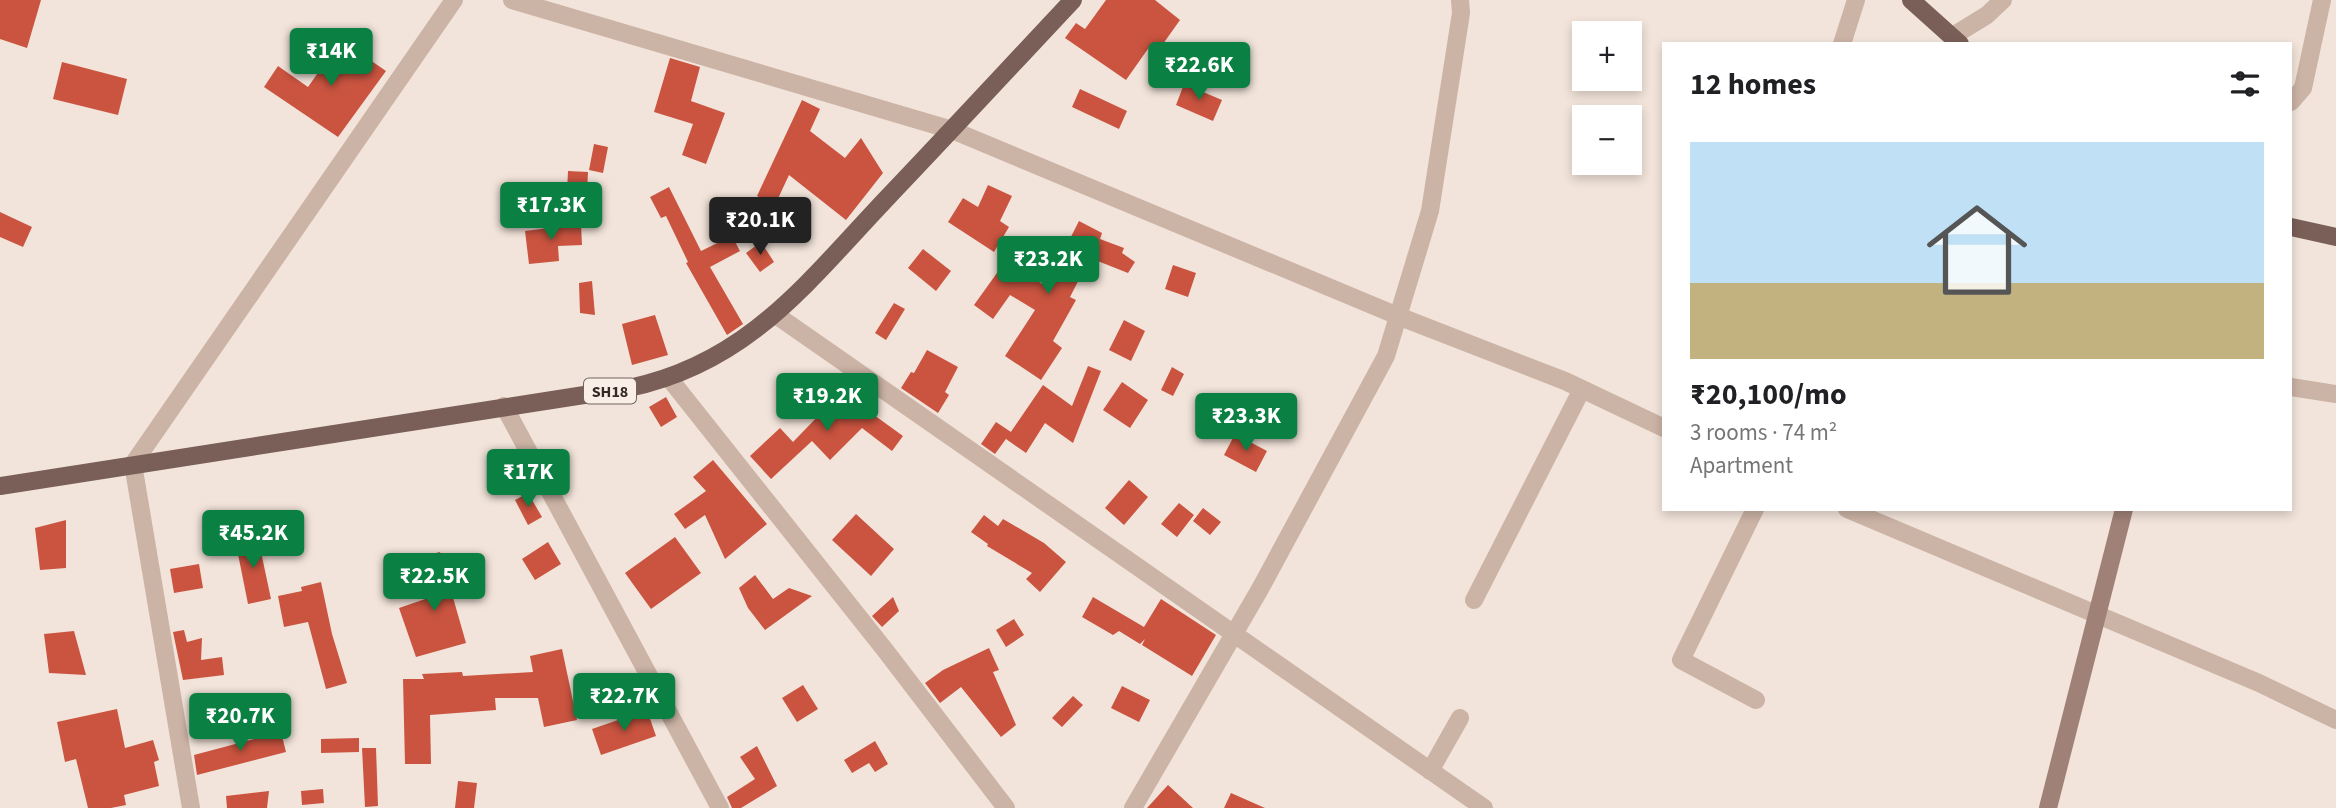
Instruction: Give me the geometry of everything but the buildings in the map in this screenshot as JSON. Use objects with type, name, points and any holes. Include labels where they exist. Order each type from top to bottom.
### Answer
[{"type":"main road","name":"SH18","points":[[0,486],[629,388],[669,378],[723,352],[776,315],[1073,0]]},
{"type":"main road","points":[[1911,0],[1957,40]]},
{"type":"main road","points":[[2292,227],[2336,237]]},
{"type":"street","points":[[191,808],[133,464],[454,0]]},
{"type":"street","points":[[512,0],[952,130],[1398,316],[1582,389],[1662,427]]},
{"type":"street","points":[[1133,808],[1234,634],[1386,356],[1430,211],[1461,13],[1460,0]]},
{"type":"street","points":[[1843,42],[1856,0]]},
{"type":"street","points":[[1957,40],[2003,0]]},
{"type":"street","points":[[2292,101],[2303,88],[2322,0]]},
{"type":"street","points":[[776,315],[1484,808]]},
{"type":"street","points":[[669,378],[886,650],[1006,808]]},
{"type":"street","points":[[2292,387],[2336,394]]},
{"type":"street","points":[[1474,600],[1582,389]]},
{"type":"street","points":[[504,406],[720,808]]},
{"type":"street","points":[[1754,511],[1681,660],[1756,701]]},
{"type":"street","points":[[1852,511],[2259,683],[2336,720]]},
{"type":"street","points":[[2048,808],[2123,511]]},
{"type":"street","points":[[1430,771],[1460,718]]}]
